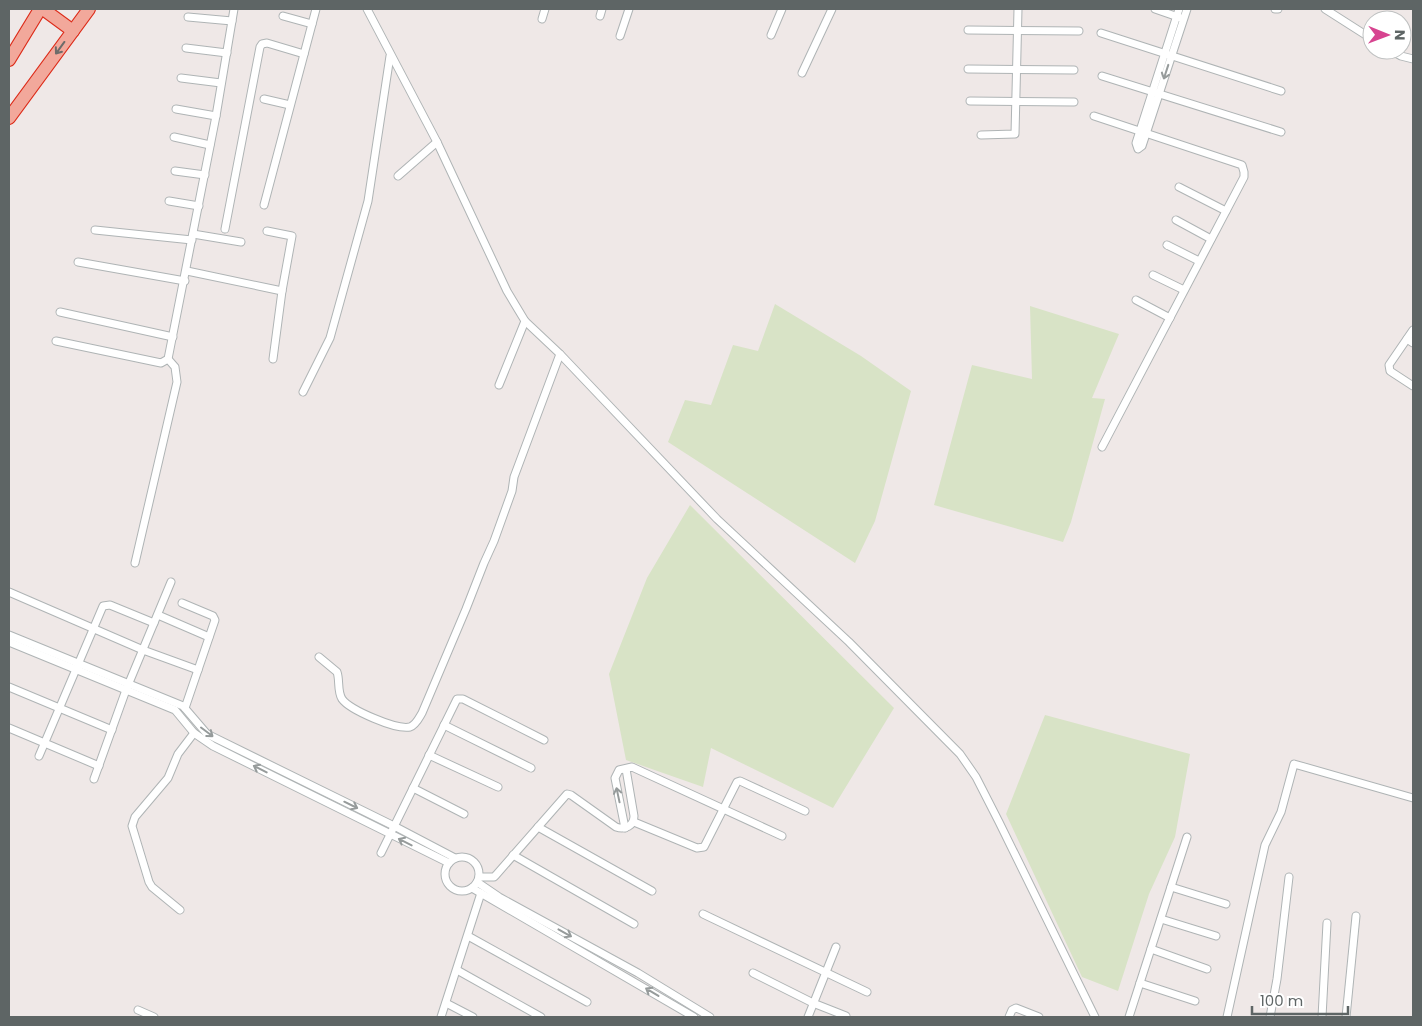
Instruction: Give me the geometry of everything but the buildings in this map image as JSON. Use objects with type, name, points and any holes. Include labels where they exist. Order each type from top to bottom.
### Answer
[{"type":"highway","points":[[9,60],[41,9],[73,31]]},
{"type":"highway","points":[[9,118],[89,9]]},
{"type":"street","points":[[168,360],[185,282],[234,9]]},
{"type":"street","points":[[264,204],[316,9]]},
{"type":"street","points":[[366,9],[437,142],[506,291],[524,321],[560,354],[717,519],[849,642],[960,754],[976,777],[1095,1017]]},
{"type":"street","points":[[542,19],[545,9]]},
{"type":"street","points":[[620,36],[629,9]]},
{"type":"street","points":[[771,35],[782,9]]},
{"type":"street","points":[[802,73],[832,9]]},
{"type":"street","points":[[981,135],[1015,134],[1018,9]]},
{"type":"street","points":[[1155,9],[1180,14]]},
{"type":"street","points":[[1143,132],[1180,14],[1187,9]]},
{"type":"street","points":[[1325,9],[1362,33]]},
{"type":"street","points":[[188,16],[232,21]]},
{"type":"street","points":[[283,16],[312,24]]},
{"type":"street","points":[[968,30],[1079,31]]},
{"type":"street","points":[[1101,33],[1281,91]]},
{"type":"street","points":[[225,229],[260,47],[262,44],[267,43],[304,54]]},
{"type":"street","points":[[186,48],[227,53]]},
{"type":"street","points":[[303,392],[330,338],[368,201],[390,56]]},
{"type":"street","points":[[968,69],[1074,70]]},
{"type":"street","points":[[1102,76],[1281,132]]},
{"type":"street","points":[[181,78],[221,84]]},
{"type":"street","points":[[264,99],[290,105]]},
{"type":"street","points":[[970,101],[1074,102]]},
{"type":"street","points":[[176,109],[216,116]]},
{"type":"street","points":[[1094,116],[1242,165],[1244,169],[1244,177],[1102,447]]},
{"type":"street","points":[[174,137],[210,145]]},
{"type":"street","points":[[398,176],[437,142]]},
{"type":"street","points":[[175,171],[205,175]]},
{"type":"street","points":[[1179,187],[1226,211]]},
{"type":"street","points":[[169,201],[199,206]]},
{"type":"street","points":[[1176,220],[1211,239]]},
{"type":"street","points":[[95,230],[241,242]]},
{"type":"street","points":[[267,231],[292,236],[273,359]]},
{"type":"street","points":[[1166,244],[1199,261]]},
{"type":"street","points":[[78,262],[185,282]]},
{"type":"street","points":[[187,271],[282,291]]},
{"type":"street","points":[[1153,274],[1184,290]]},
{"type":"street","points":[[1136,300],[1170,318]]},
{"type":"street","points":[[60,312],[173,337]]},
{"type":"street","points":[[499,385],[524,321]]},
{"type":"street","points":[[1413,330],[1410,341],[1389,365],[1390,371],[1413,386]]},
{"type":"street","points":[[56,341],[161,363],[168,360]]},
{"type":"street","points":[[319,657],[337,672],[340,695],[348,705],[394,725],[408,727],[415,724],[422,713],[494,541],[512,491],[514,477],[560,354]]},
{"type":"street","points":[[135,563],[177,382],[175,368],[168,360]]},
{"type":"street","points":[[94,779],[127,687],[171,582]]},
{"type":"street","points":[[9,592],[143,650],[198,670]]},
{"type":"street","points":[[182,603],[213,616],[215,620],[185,708]]},
{"type":"street","points":[[39,756],[103,606],[108,604],[154,623]]},
{"type":"street","points":[[158,615],[209,636]]},
{"type":"street","points":[[9,635],[76,666],[185,708],[208,734],[455,858],[466,857],[478,868],[478,879],[472,888],[462,892],[448,885],[445,875],[449,864],[455,858]]},
{"type":"street","points":[[9,642],[76,666]]},
{"type":"street","points":[[9,687],[112,730]]},
{"type":"street","points":[[127,687],[174,710],[194,733],[203,740],[449,864]]},
{"type":"street","points":[[381,853],[456,701],[463,699],[544,740]]},
{"type":"street","points":[[444,725],[531,768]]},
{"type":"street","points":[[9,728],[98,766]]},
{"type":"street","points":[[180,910],[152,887],[149,882],[132,826],[134,817],[168,778],[178,754],[194,733]]},
{"type":"street","points":[[429,755],[498,787]]},
{"type":"street","points":[[1227,1017],[1265,845],[1282,808],[1294,764],[1413,798]]},
{"type":"street","points":[[625,828],[615,778],[619,770],[632,768],[638,769],[782,836]]},
{"type":"street","points":[[626,769],[634,822]]},
{"type":"street","points":[[634,822],[704,848],[737,782],[740,781],[805,811]]},
{"type":"street","points":[[413,788],[464,814]]},
{"type":"street","points":[[478,879],[494,877],[565,796],[569,794],[616,827],[625,828],[634,822]]},
{"type":"street","points":[[538,827],[652,891]]},
{"type":"street","points":[[1129,1017],[1187,837]]},
{"type":"street","points":[[513,855],[634,924]]},
{"type":"street","points":[[1270,1017],[1277,979],[1289,877]]},
{"type":"street","points":[[478,879],[499,897],[638,973],[710,1017]]},
{"type":"street","points":[[1171,887],[1226,904]]},
{"type":"street","points":[[472,888],[694,1017]]},
{"type":"street","points":[[441,1017],[481,893]]},
{"type":"street","points":[[703,914],[867,992]]},
{"type":"street","points":[[1346,1017],[1356,916]]},
{"type":"street","points":[[1161,919],[1216,936]]},
{"type":"street","points":[[1322,1017],[1327,923]]},
{"type":"street","points":[[468,936],[586,1002]]},
{"type":"street","points":[[808,1017],[836,947]]},
{"type":"street","points":[[1151,950],[1207,969]]},
{"type":"street","points":[[457,970],[541,1017]]},
{"type":"street","points":[[753,973],[814,1003],[846,1016]]},
{"type":"street","points":[[1140,983],[1195,1001]]},
{"type":"street","points":[[446,1003],[473,1017]]},
{"type":"street","points":[[1009,1017],[1012,1010],[1016,1008],[1039,1017]]},
{"type":"street","points":[[138,1010],[154,1017]]},
{"type":"green space","points":[[775,304],[861,356],[911,391],[875,521],[855,563],[668,442],[685,400],[711,405],[733,345],[758,351]]},
{"type":"green space","points":[[1030,306],[1119,334],[1092,398],[1105,399],[1071,522],[1063,542],[934,505],[972,365],[1032,379]]},
{"type":"green space","points":[[690,505],[894,708],[833,808],[711,748],[703,787],[626,760],[609,674],[647,578]]},
{"type":"green space","points":[[1045,715],[1190,754],[1175,837],[1149,894],[1118,991],[1082,977],[1006,814]]}]
